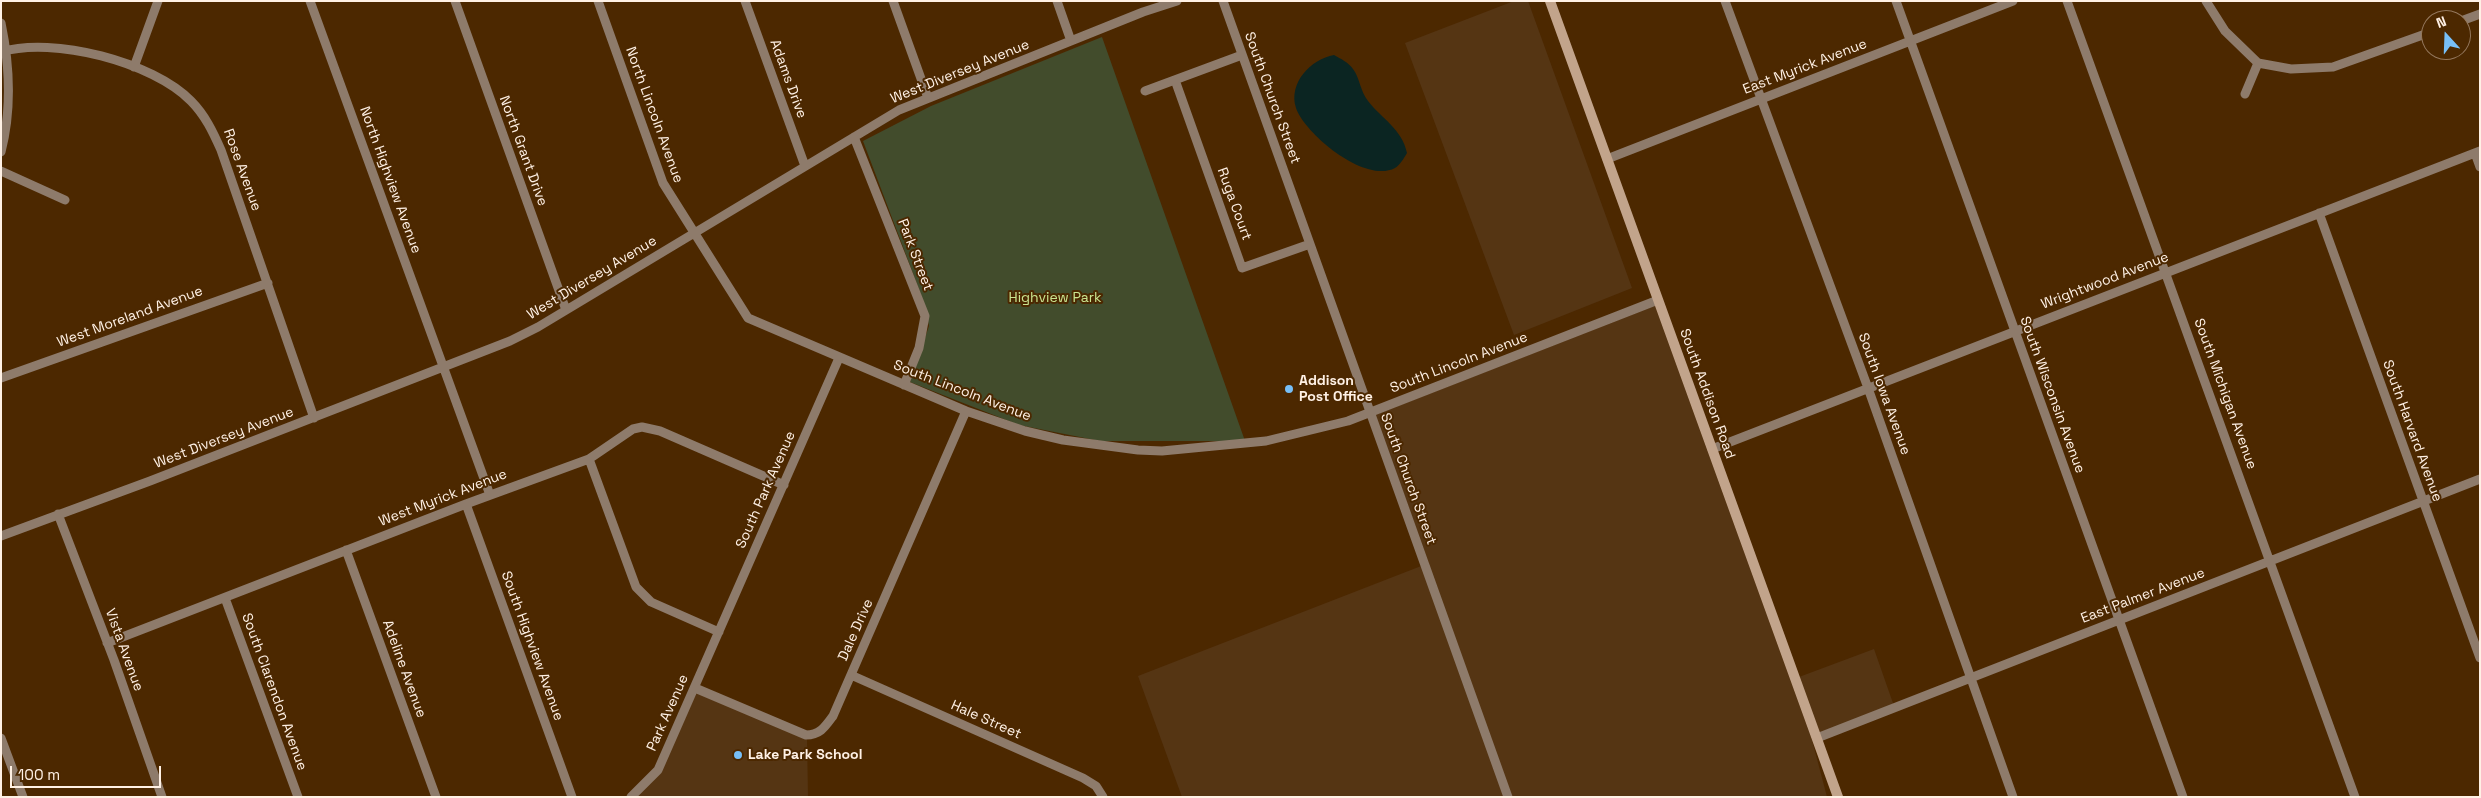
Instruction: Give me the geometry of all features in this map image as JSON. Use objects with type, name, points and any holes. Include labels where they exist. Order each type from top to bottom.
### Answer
[{"type":"street","points":[[134,67],[158,1]]},
{"type":"street","name":"North Highview Avenue","points":[[310,1],[444,368]]},
{"type":"street","name":"North Grant Drive","points":[[454,1],[566,310]]},
{"type":"street","name":"North Lincoln Avenue","points":[[598,1],[664,183],[694,233]]},
{"type":"street","name":"Adams Drive","points":[[745,1],[805,166]]},
{"type":"street","points":[[893,1],[928,98]]},
{"type":"street","points":[[1057,1],[1071,41]]},
{"type":"street","name":"West Diversey Avenue","points":[[1,536],[314,418],[510,341],[566,310],[899,110],[1177,1]]},
{"type":"street","name":"South Church Street","points":[[1223,1],[1508,797]]},
{"type":"street","name":"South Addison Road","points":[[1550,1],[1838,797]]},
{"type":"street","name":"South Iowa Avenue","points":[[1725,1],[1868,388],[2013,797]]},
{"type":"street","name":"South Wisconsin Avenue","points":[[1896,1],[2118,620],[2184,797]]},
{"type":"street","name":"East Myrick Avenue","points":[[1607,159],[2013,1]]},
{"type":"street","name":"South Michigan Avenue","points":[[2067,1],[2355,797]]},
{"type":"street","points":[[2206,1],[2225,32],[2258,63],[2291,69],[2333,67],[2421,36]]},
{"type":"street","points":[[1,23],[8,112],[1,152]]},
{"type":"street","name":"Rose Avenue","points":[[4,51],[36,47],[82,50],[134,67],[177,88],[191,100],[210,127],[221,150],[314,418]]},
{"type":"street","points":[[1145,91],[1242,55]]},
{"type":"street","points":[[2245,94],[2258,63]]},
{"type":"street","name":"Ruga Court","points":[[1175,80],[1242,268],[1310,244]]},
{"type":"street","name":"Park Street","points":[[854,137],[925,316],[919,348],[904,385]]},
{"type":"street","points":[[2477,152],[2480,166]]},
{"type":"street","name":"Wrightwood Avenue","points":[[1712,449],[2477,152]]},
{"type":"street","points":[[1,171],[65,200]]},
{"type":"street","name":"South Harvard Avenue","points":[[2320,213],[2480,658]]},
{"type":"street","name":"South Lincoln Avenue","points":[[694,233],[748,318],[966,411],[1025,431],[1063,440],[1138,450],[1162,451],[1266,442],[1348,421],[1658,300]]},
{"type":"street","name":"West Moreland Avenue","points":[[1,378],[268,282]]},
{"type":"street","name":"South Park Avenue","points":[[719,632],[839,358]]},
{"type":"street","points":[[444,368],[490,495]]},
{"type":"street","name":"Dale Drive","points":[[695,688],[798,732],[812,735],[825,728],[833,716],[966,411]]},
{"type":"street","name":"West Myrick Avenue","points":[[107,643],[466,504],[589,459],[633,429],[642,427],[660,432],[784,485]]},
{"type":"street","points":[[589,459],[632,580],[642,594],[650,601],[719,632]]},
{"type":"street","name":"East Palmer Avenue","points":[[1817,738],[2480,479]]},
{"type":"street","name":"South Highview Avenue","points":[[466,504],[572,797]]},
{"type":"street","name":"Vista Avenue","points":[[58,514],[162,797]]},
{"type":"street","name":"Adeline Avenue","points":[[346,550],[436,797]]},
{"type":"street","name":"South Clarendon Avenue","points":[[225,598],[298,797]]},
{"type":"street","name":"Park Avenue","points":[[631,797],[658,770],[719,632]]},
{"type":"street","name":"Hale Street","points":[[851,675],[1083,778],[1096,786],[1103,797]]},
{"type":"street","points":[[1,738],[23,797]]},
{"type":"shaded area","points":[[1514,1],[1528,1],[1632,288],[1514,335],[1405,43]]},
{"type":"shaded area","points":[[1655,306],[1812,740],[1827,797],[1182,797],[1138,676],[1429,563],[1375,415]]},
{"type":"shaded area","points":[[1874,649],[1894,706],[1819,735],[1799,677]]},
{"type":"shaded area","name":"Lake Park School","points":[[697,692],[807,738],[808,797],[635,797],[660,772]]},
{"type":"green space","name":"Highview Park","points":[[1102,37],[1245,441],[1100,441],[1019,425],[910,382],[929,326],[923,300],[863,141],[931,106]]},
{"type":"water","points":[[1334,55],[1351,67],[1368,101],[1401,137],[1407,153],[1395,168],[1383,171],[1368,169],[1338,154],[1311,131],[1296,108],[1295,90],[1303,74],[1317,61]]},
{"type":"place","name":"Addison Post Office","points":[[1289,389]]},
{"type":"place","name":"Lake Park School","points":[[738,755]]}]
